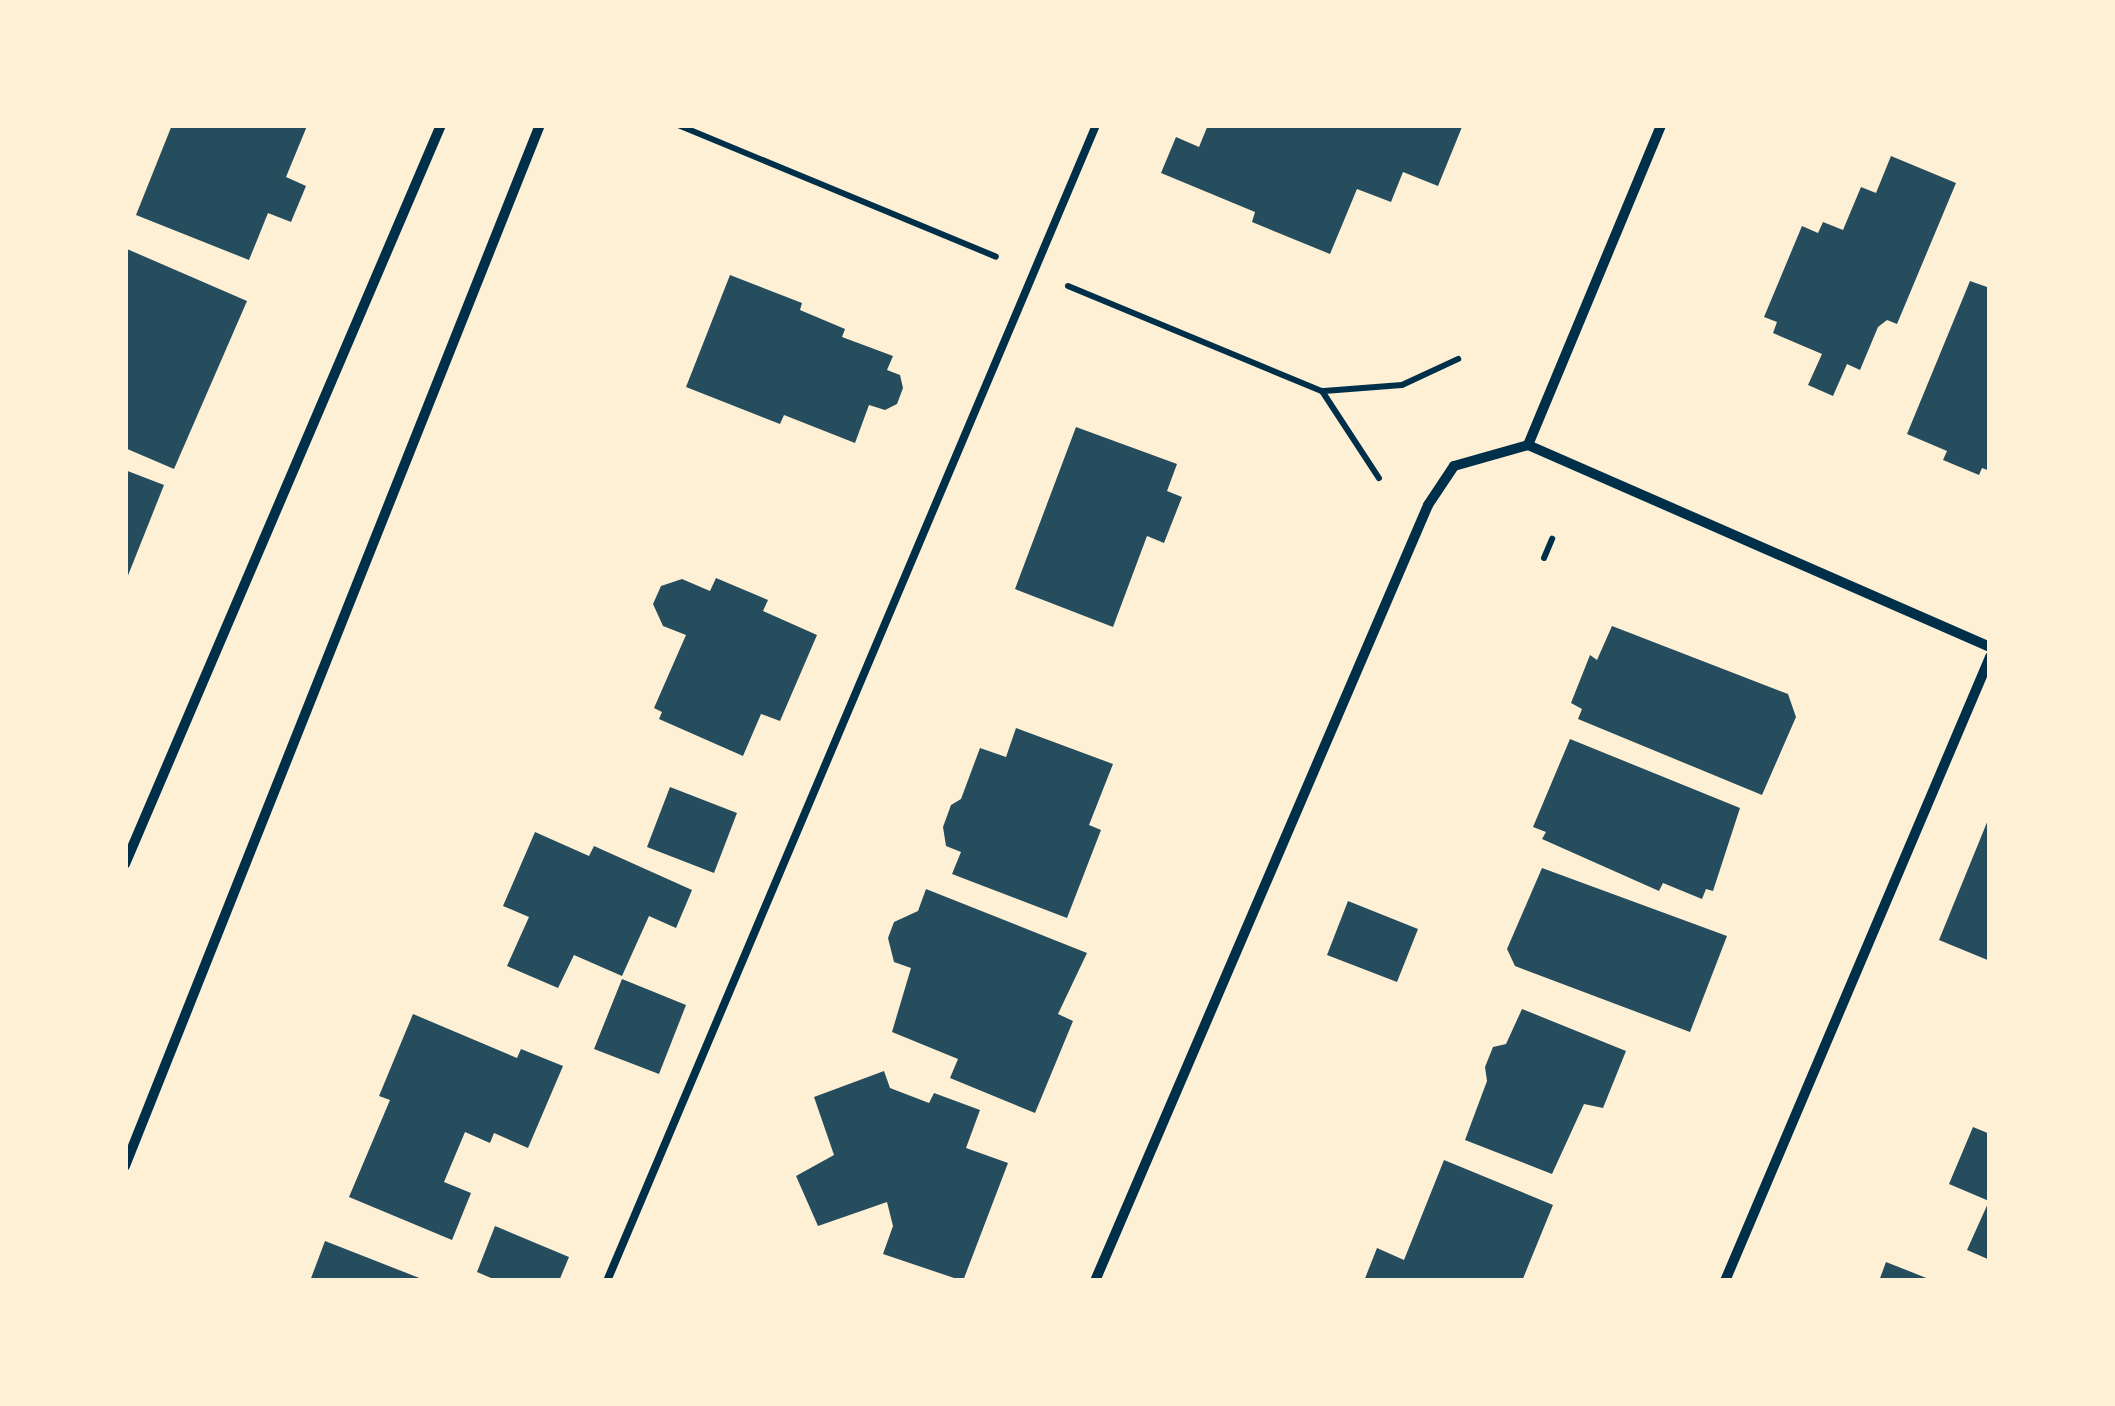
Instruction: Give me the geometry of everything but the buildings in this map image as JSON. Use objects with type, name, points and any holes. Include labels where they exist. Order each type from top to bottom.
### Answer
[{"type":"street","points":[[125,864],[441,125]]},
{"type":"street","points":[[125,1166],[540,125]]},
{"type":"street","points":[[1528,445],[1660,125]]},
{"type":"street","points":[[1095,1281],[1428,505],[1454,466],[1528,445],[1990,647]]},
{"type":"street","points":[[1725,1281],[1990,657]]},
{"type":"lane","points":[[607,1281],[1096,125]]},
{"type":"path","points":[[678,125],[996,257]]},
{"type":"path","points":[[1050,278],[1322,391],[1402,385],[1458,359]]},
{"type":"path","points":[[1322,391],[1378,478]]},
{"type":"path","points":[[1544,558],[1552,538]]}]
